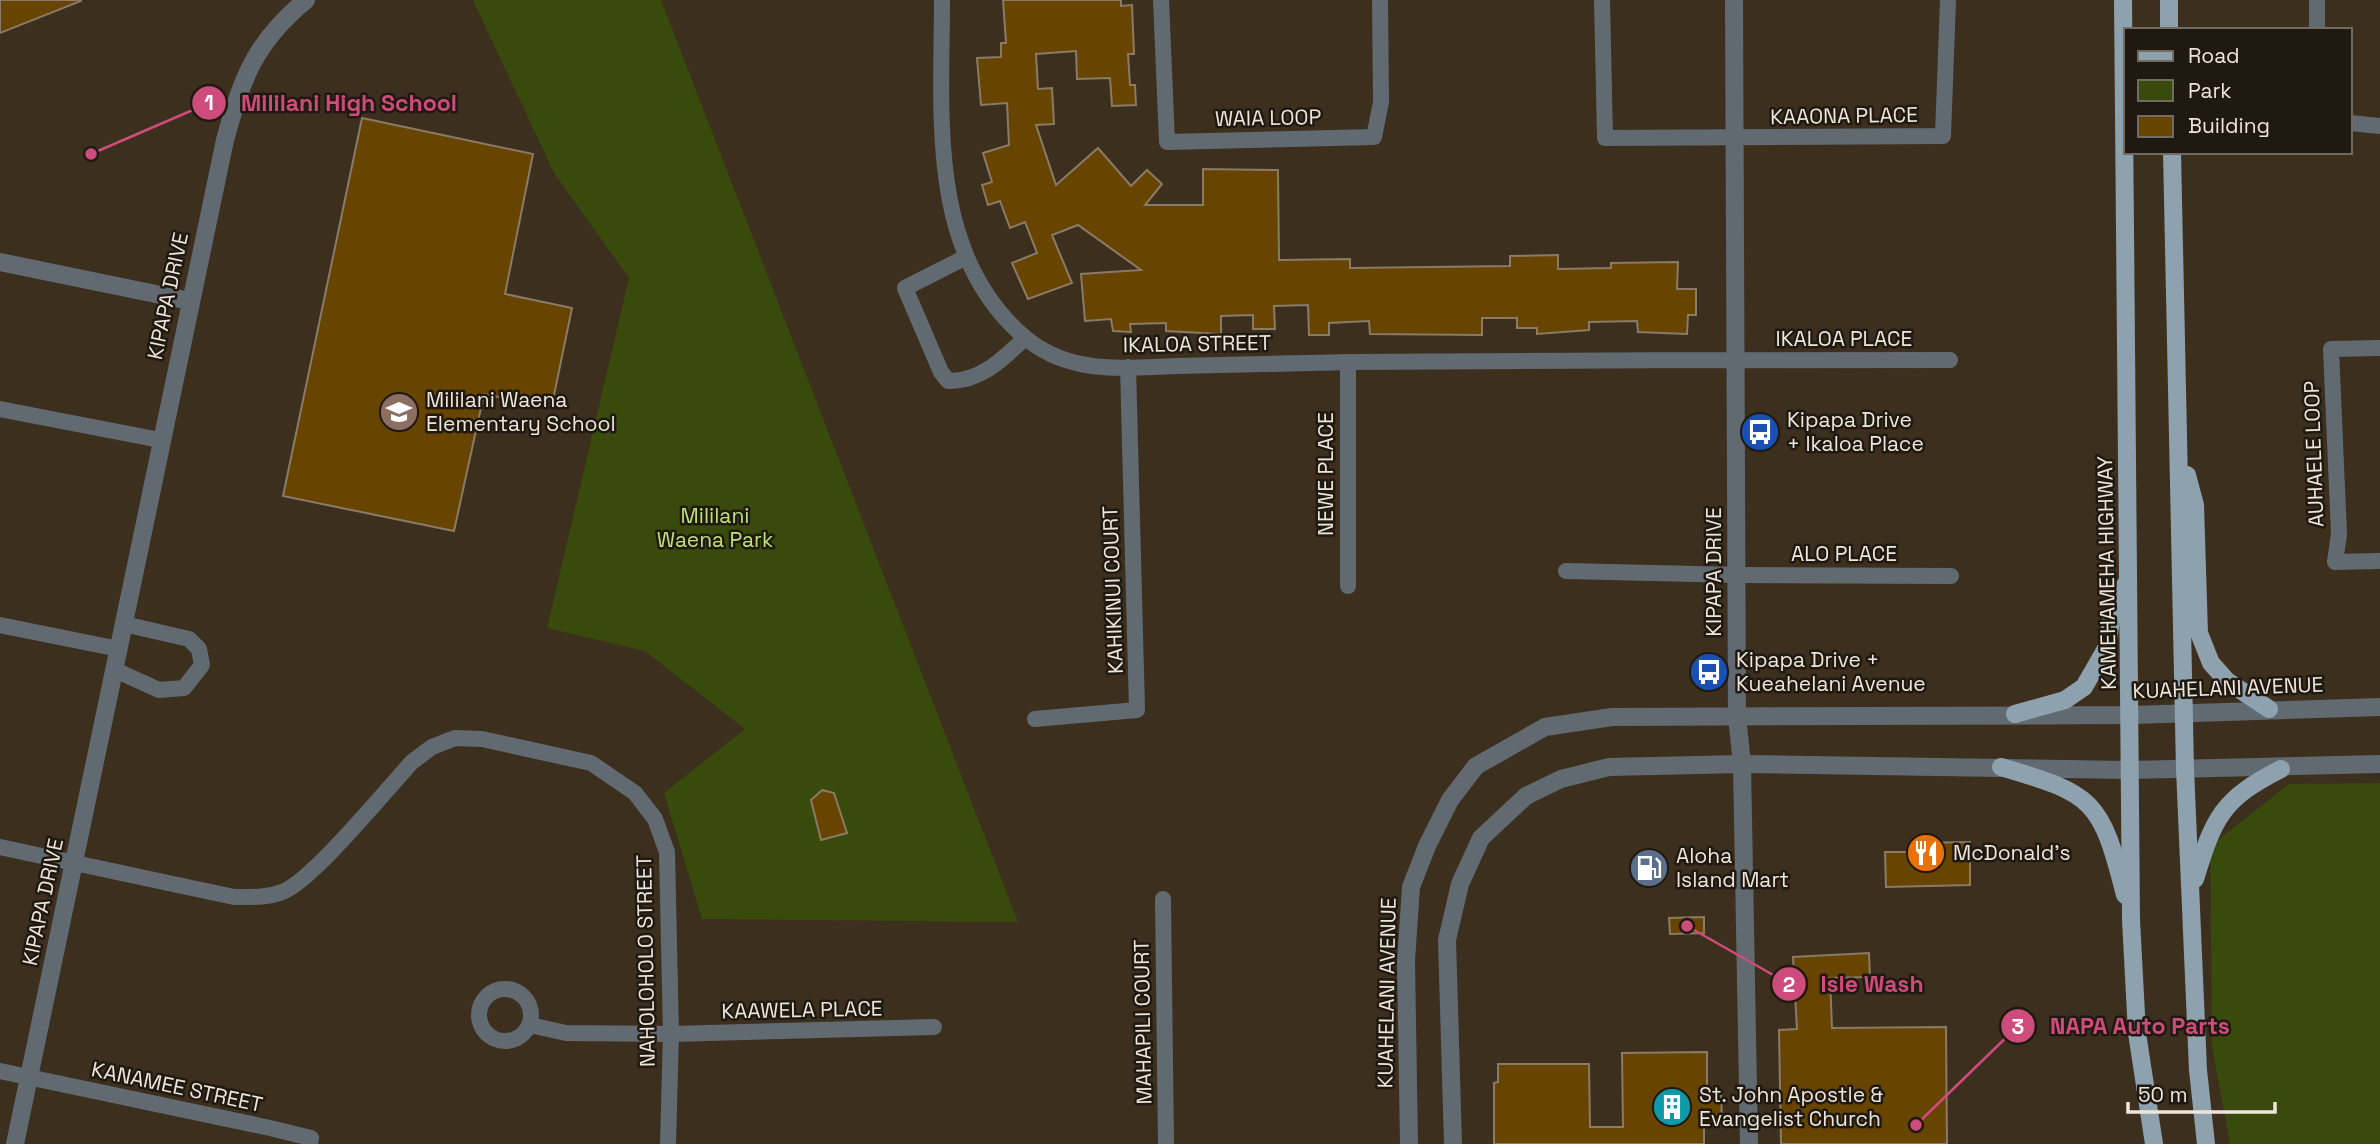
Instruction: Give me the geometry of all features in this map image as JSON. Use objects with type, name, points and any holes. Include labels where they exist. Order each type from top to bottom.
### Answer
[{"type":"main road","name":"KAMEHAMEHA HIGHWAY","points":[[2123,0],[2124,115]]},
{"type":"main road","points":[[2169,0],[2169,28]]},
{"type":"main road","name":"KAMEHAMEHA HIGHWAY","points":[[2124,154],[2132,715],[2131,920],[2137,1033],[2154,1144]]},
{"type":"main road","points":[[2172,154],[2186,712],[2185,769],[2198,1070],[2206,1144]]},
{"type":"main road","points":[[2179,444],[2195,505],[2199,633],[2211,663],[2227,681],[2269,709]]},
{"type":"main road","points":[[2015,714],[2065,700],[2084,687],[2107,647],[2111,621],[2128,575]]},
{"type":"main road","points":[[2001,767],[2063,786],[2085,800],[2103,822],[2131,920]]},
{"type":"main road","points":[[2191,892],[2204,849],[2224,808],[2245,787],[2281,769]]},
{"type":"street","name":"KIPAPA DRIVE","points":[[15,1144],[76,863],[160,440],[237,97],[256,53],[284,19],[306,0]]},
{"type":"street","name":"IKALOA STREET","points":[[942,0],[945,180],[966,257],[985,295],[1025,338],[1066,360],[1089,366],[1128,367],[1348,362],[1737,359]]},
{"type":"street","name":"WAIA LOOP","points":[[1161,0],[1167,142],[1374,137],[1381,102],[1380,0]]},
{"type":"street","points":[[1602,0],[1605,138],[1735,138]]},
{"type":"street","name":"KIPAPA DRIVE","points":[[1734,0],[1737,716],[1742,764],[1749,1144]]},
{"type":"street","name":"KAAONA PLACE","points":[[1735,138],[1943,136],[1948,0]]},
{"type":"street","points":[[2316,0],[2317,28]]},
{"type":"street","points":[[2352,123],[2380,126]]},
{"type":"street","points":[[966,257],[905,288],[940,372],[948,381],[962,381],[976,376],[999,363],[1025,338]]},
{"type":"street","points":[[0,262],[190,301]]},
{"type":"street","name":"AUHAELE LOOP","points":[[2380,348],[2331,349],[2339,534],[2335,562],[2380,561]]},
{"type":"street","name":"IKALOA PLACE","points":[[1737,359],[1950,360]]},
{"type":"street","name":"NEWE PLACE","points":[[1348,362],[1348,586]]},
{"type":"street","name":"KAHIKINUI COURT","points":[[1035,719],[1137,710],[1128,367]]},
{"type":"street","points":[[0,409],[160,440]]},
{"type":"street","name":"ALO PLACE","points":[[1566,570],[1737,575],[1951,576]]},
{"type":"street","points":[[115,670],[159,690],[184,688],[202,665],[199,649],[189,639],[124,624]]},
{"type":"street","points":[[0,625],[119,649]]},
{"type":"street","name":"KUAHELANI AVENUE","points":[[1409,1144],[1406,961],[1411,887],[1427,846],[1450,800],[1476,766],[1545,727],[1612,717],[2132,715],[2380,706]]},
{"type":"street","name":"NAHOLOHOLO STREET","points":[[0,847],[234,897],[259,898],[285,891],[308,875],[412,762],[432,747],[455,738],[482,739],[591,763],[635,793],[655,819],[667,852],[671,1034],[668,1144]]},
{"type":"street","points":[[1453,1144],[1447,940],[1460,884],[1481,838],[1526,796],[1561,779],[1609,766],[1742,764],[2130,770],[2281,769],[2380,764]]},
{"type":"street","name":"MAHAPILI COURT","points":[[1163,899],[1166,1144]]},
{"type":"street","name":"KAAWELA PLACE","points":[[530,1025],[566,1033],[671,1034],[934,1027]]},
{"type":"street","points":[[0,1071],[28,1077]]},
{"type":"street","name":"KANAMEE STREET","points":[[28,1077],[270,1128],[311,1138],[310,1144]]},
{"type":"green space","name":"Mililani Waena Park","points":[[473,0],[661,0],[1018,922],[702,919],[664,793],[745,729],[645,651],[547,628],[629,278],[554,173]]},
{"type":"green space","points":[[2380,783],[2380,1144],[2230,1144],[2212,1047],[2210,846],[2289,784]]},
{"type":"building","points":[[0,0],[80,0],[81,1],[0,33]]},
{"type":"building","points":[[1003,0],[1121,0],[1121,6],[1132,5],[1134,54],[1128,54],[1130,85],[1135,85],[1136,105],[1112,106],[1110,78],[1077,79],[1076,51],[1036,54],[1038,89],[1052,88],[1054,124],[1036,125],[1056,185],[1098,148],[1131,186],[1147,170],[1162,184],[1145,205],[1203,205],[1203,169],[1278,170],[1279,260],[1350,259],[1350,268],[1510,266],[1510,256],[1558,255],[1558,269],[1611,268],[1611,263],[1678,262],[1677,289],[1696,289],[1696,315],[1688,315],[1687,334],[1638,332],[1637,321],[1589,322],[1589,330],[1537,334],[1537,328],[1517,328],[1517,318],[1482,318],[1482,335],[1370,334],[1369,321],[1329,323],[1329,335],[1309,335],[1308,305],[1274,306],[1275,329],[1253,329],[1253,315],[1221,316],[1221,334],[1166,331],[1166,323],[1130,324],[1131,332],[1113,331],[1111,319],[1085,321],[1081,274],[1141,270],[1078,225],[1052,235],[1072,283],[1028,299],[1012,263],[1037,253],[1025,222],[1010,228],[1000,201],[988,205],[982,185],[992,182],[983,153],[1009,145],[1007,103],[981,105],[977,58],[1001,57],[1001,43],[1006,43]]},
{"type":"building","points":[[362,118],[533,154],[505,294],[572,308],[553,400],[533,396],[532,404],[484,394],[454,531],[283,496]]},
{"type":"building","points":[[822,790],[834,793],[847,833],[821,840],[811,800]]},
{"type":"building","points":[[1970,842],[1970,885],[1886,887],[1885,852],[1917,852],[1916,843]]},
{"type":"building","points":[[1704,917],[1704,933],[1670,934],[1669,918]]},
{"type":"building","points":[[1869,953],[1870,977],[1830,978],[1832,1028],[1946,1027],[1947,1144],[1781,1144],[1779,1030],[1797,1029],[1793,957]]},
{"type":"building","name":"St. John Apostle & Evangelist Church","points":[[1707,1052],[1707,1090],[1721,1090],[1722,1125],[1704,1125],[1704,1144],[1494,1144],[1494,1083],[1498,1082],[1498,1064],[1589,1064],[1590,1127],[1623,1127],[1622,1053]]},
{"type":"place","name":"Mililani High School","points":[[91,154]]},
{"type":"place","name":"Mililani Waena Elementary School","points":[[399,412]]},
{"type":"place","name":"Kipapa Drive + Ikaloa Place","points":[[1760,432]]},
{"type":"place","name":"Kipapa Drive + Kueahelani Avenue","points":[[1709,672]]},
{"type":"place","name":"McDonald's","points":[[1926,853]]},
{"type":"place","name":"Aloha Island Mart","points":[[1649,868]]},
{"type":"place","name":"Isle Wash","points":[[1687,926]]},
{"type":"place","name":"St. John Apostle & Evangelist Church","points":[[1672,1107]]},
{"type":"place","name":"NAPA Auto Parts","points":[[1916,1125]]}]
